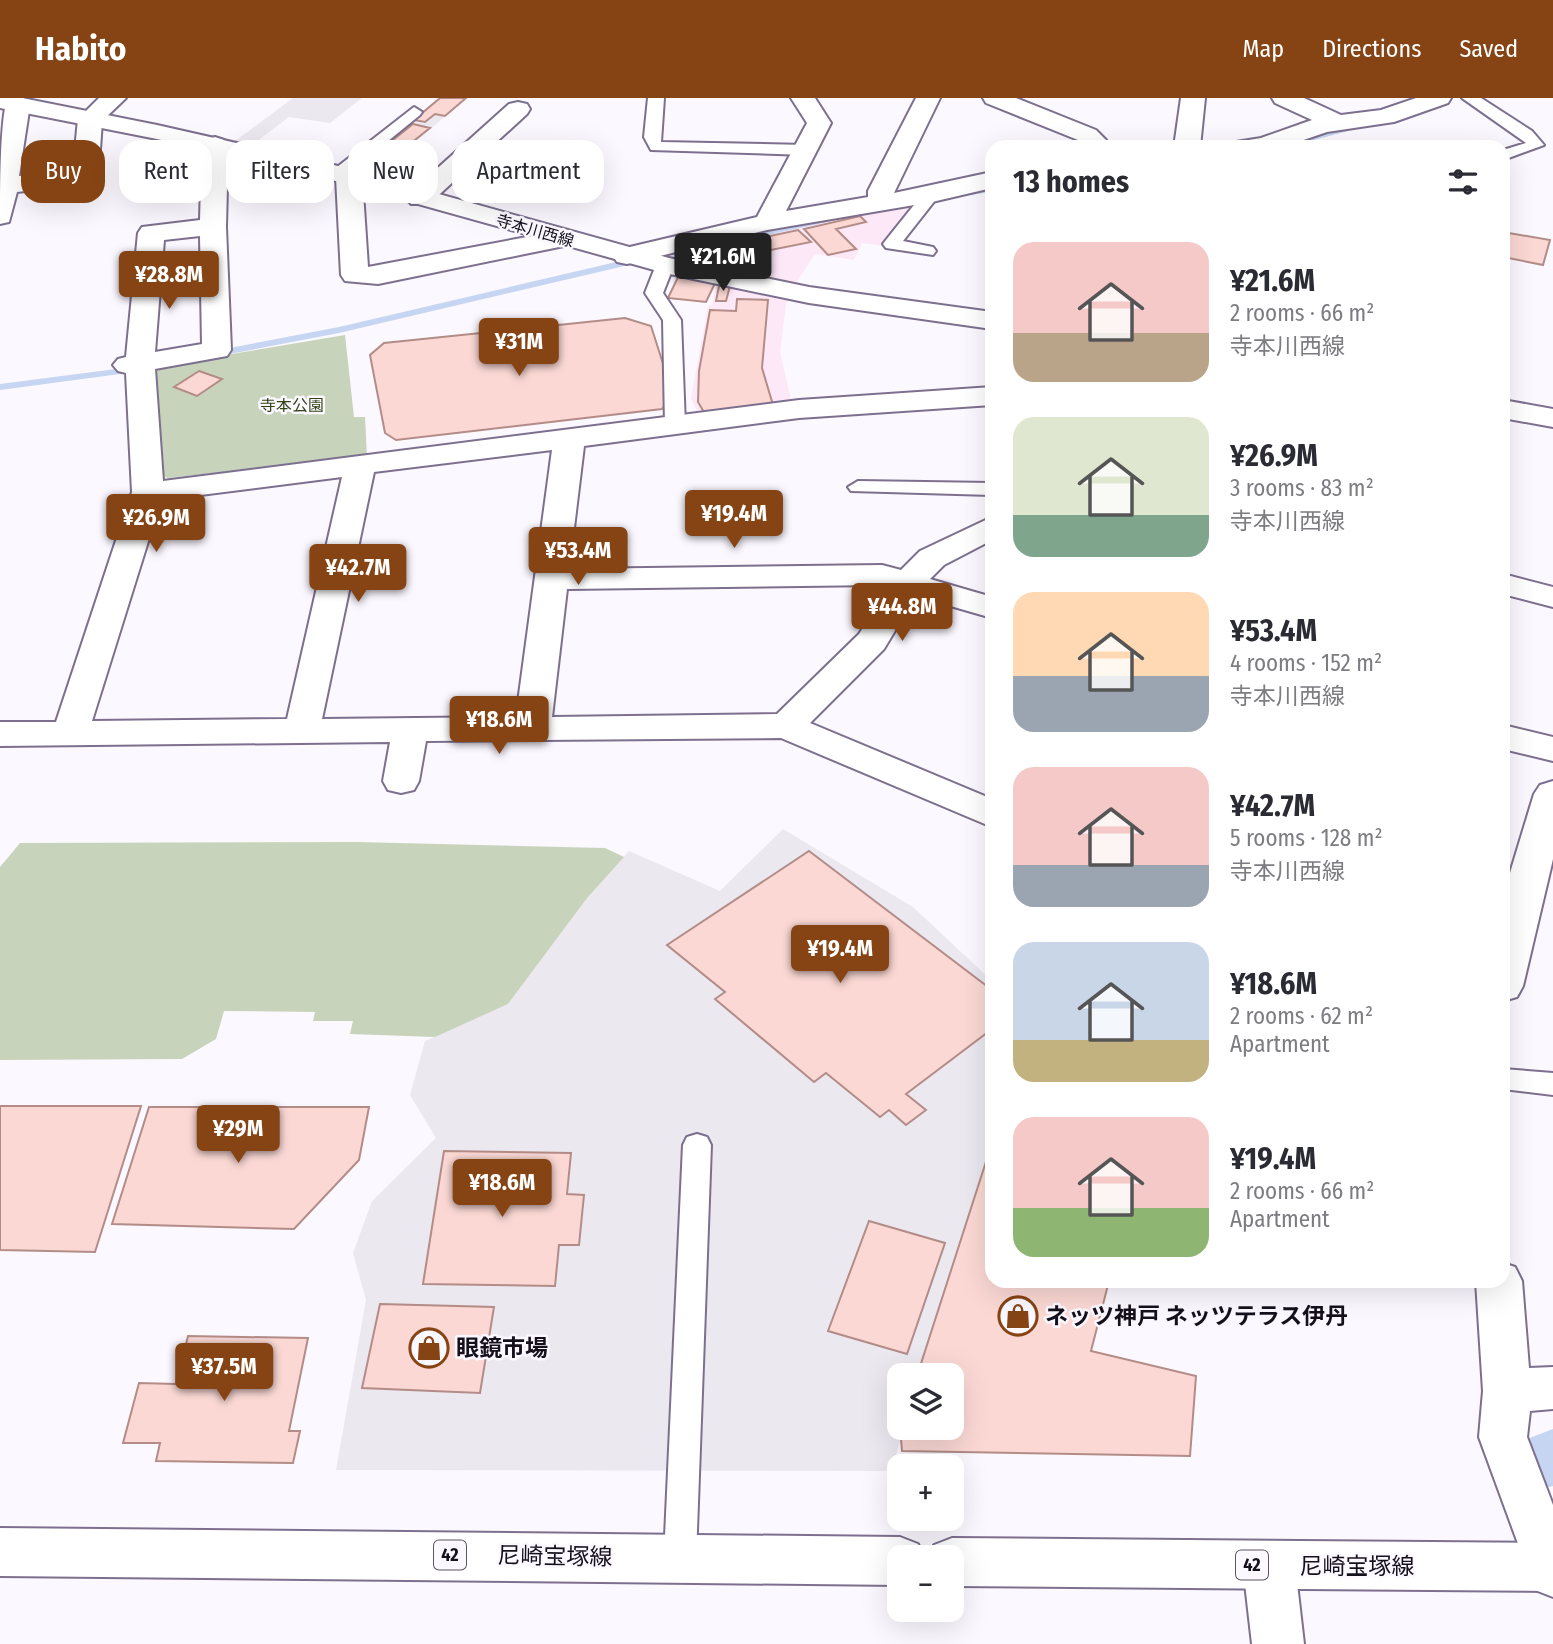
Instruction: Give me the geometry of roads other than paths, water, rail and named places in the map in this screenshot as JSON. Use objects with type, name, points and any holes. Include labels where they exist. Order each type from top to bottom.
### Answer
[{"type":"street","points":[[5,185],[85,178],[90,119],[114,98]]},
{"type":"street","points":[[767,222],[819,123],[803,98]]},
{"type":"street","points":[[881,202],[881,191],[928,98]]},
{"type":"street","points":[[995,98],[1024,103],[1093,140]]},
{"type":"street","points":[[1188,140],[1193,98]]},
{"type":"street","points":[[1284,98],[1338,123]]},
{"type":"street","points":[[1272,140],[1338,123],[1385,117],[1439,98]]},
{"type":"street","points":[[0,216],[17,108],[12,102]]},
{"type":"street","name":"寺本川西線","points":[[12,102],[215,145],[348,177]]},
{"type":"street","points":[[438,182],[518,109]]},
{"type":"street","points":[[134,364],[217,350],[213,227],[215,145]]},
{"type":"street","points":[[344,176],[355,275],[378,276],[564,238]]},
{"type":"street","points":[[627,256],[767,222],[932,194],[985,182]]},
{"type":"street","name":"寺本川西線","points":[[438,203],[665,265],[809,295],[985,320]]},
{"type":"street","points":[[71,733],[148,492],[134,364],[151,233],[213,227]]},
{"type":"street","points":[[148,492],[799,410],[985,397]]},
{"type":"street","points":[[1510,410],[1553,418]]},
{"type":"street","points":[[533,727],[569,440]]},
{"type":"street","points":[[302,730],[360,466]]},
{"type":"street","points":[[786,726],[872,641],[908,582],[932,558],[985,531]]},
{"type":"street","points":[[552,579],[882,575],[985,606]]},
{"type":"street","points":[[1510,586],[1553,597]]},
{"type":"street","points":[[0,734],[786,726],[985,811]]},
{"type":"street","points":[[401,781],[410,729]]},
{"type":"street","points":[[1510,739],[1553,750]]},
{"type":"street","points":[[1510,953],[1521,902],[1553,794]]},
{"type":"street","points":[[1501,1288],[1530,1390],[1503,1437],[1552,1569]]},
{"type":"street","name":"尼崎宝塚線","points":[[0,1552],[887,1561]]},
{"type":"street","name":"尼崎宝塚線","points":[[964,1562],[1552,1569]]},
{"type":"street","points":[[1269,1566],[1278,1644]]},
{"type":"lane","points":[[656,98],[652,137],[657,147],[807,150]]},
{"type":"lane","points":[[1470,98],[1526,134],[1536,145],[1510,153]]},
{"type":"lane","points":[[344,176],[414,112]]},
{"type":"lane","points":[[926,251],[892,244],[932,194]]},
{"type":"lane","points":[[665,265],[654,293],[672,320],[675,425]]},
{"type":"lane","points":[[858,487],[985,489]]},
{"type":"lane","points":[[1510,1080],[1553,1084]]},
{"type":"lane","points":[[680,1558],[697,1145]]},
{"type":"waterway","points":[[1303,140],[1357,126]]},
{"type":"waterway","points":[[962,193],[985,190]]},
{"type":"waterway","points":[[685,250],[829,219]]},
{"type":"waterway","points":[[214,354],[339,330],[629,262]]},
{"type":"waterway","points":[[0,387],[116,372]]},
{"type":"waterway","points":[[1549,1459],[1553,1457]]},
{"type":"place","name":"ネッツ神戸 ネッツテラス伊丹","points":[[1018,1316]]},
{"type":"place","name":"眼鏡市場","points":[[429,1348]]},
{"type":"park label","name":"寺本公園","points":[[292,405]]}]
